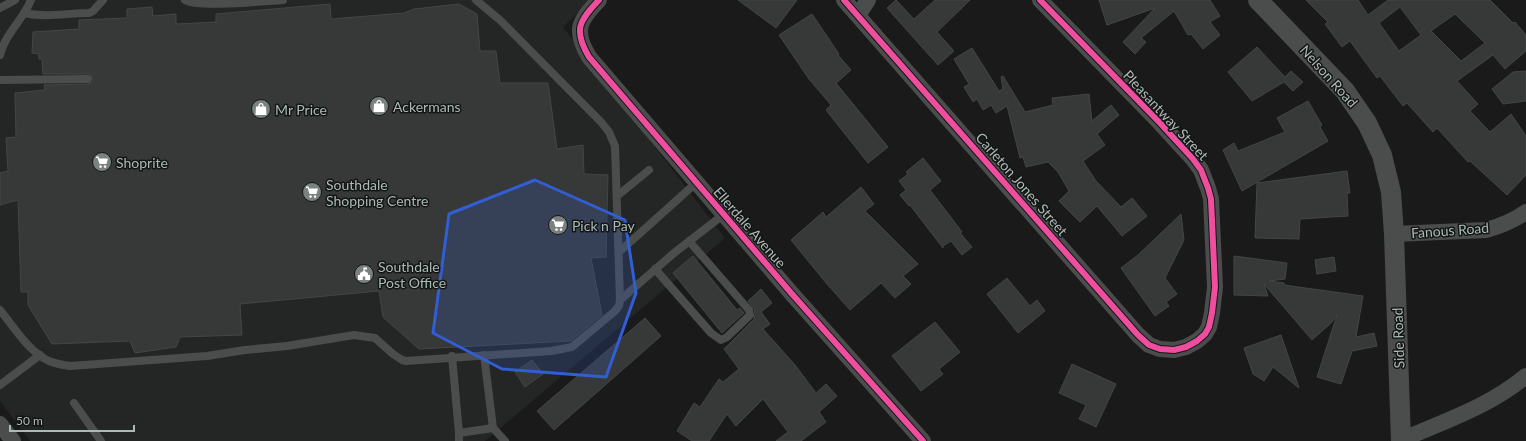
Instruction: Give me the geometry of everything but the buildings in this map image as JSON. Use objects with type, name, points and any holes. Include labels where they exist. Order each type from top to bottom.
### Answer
[{"type":"street","name":"Ellerdale Avenue","points":[[599,0],[583,18],[580,27],[583,46],[589,57],[723,215],[923,441]]},
{"type":"street","name":"Carleton Jones Street","points":[[844,0],[1138,336],[1149,345],[1160,349],[1186,347],[1197,341]]},
{"type":"street","points":[[858,15],[868,0]]},
{"type":"street","name":"Pleasantway Street","points":[[1040,0],[1160,123],[1193,159],[1201,170],[1211,199],[1214,287],[1212,313],[1209,327],[1205,334],[1197,341]]},
{"type":"street","name":"Nelson Road","points":[[1258,0],[1345,91],[1367,123],[1377,141],[1387,172],[1391,192],[1394,234]]},
{"type":"street","name":"Fanous Road","points":[[1394,234],[1486,230],[1507,224],[1526,212]]},
{"type":"street","name":"Side Road","points":[[1394,234],[1400,441]]},
{"type":"street","points":[[1400,441],[1470,411],[1498,396],[1526,376]]},
{"type":"street","points":[[0,424],[13,441]]},
{"type":"lane","points":[[0,8],[15,0]]},
{"type":"lane","points":[[0,56],[1,49],[9,34],[31,0]]},
{"type":"lane","points":[[24,13],[48,16],[89,12],[94,11],[103,0]]},
{"type":"lane","points":[[185,0],[194,4],[210,4],[283,0]]},
{"type":"lane","points":[[0,310],[25,341],[40,355],[55,363],[70,366],[206,356],[354,336],[375,338],[402,360],[551,351],[572,347],[619,306],[619,252],[615,146],[609,132],[501,21],[476,0]]},
{"type":"lane","points":[[0,80],[88,78]]},
{"type":"lane","points":[[617,196],[649,170]]},
{"type":"lane","points":[[619,252],[696,183]]},
{"type":"lane","points":[[620,300],[655,269],[723,215]]},
{"type":"lane","points":[[655,269],[711,333],[721,340],[727,337],[750,315],[749,310],[689,241]]},
{"type":"lane","points":[[0,385],[40,355]]},
{"type":"lane","points":[[484,355],[493,428],[505,441]]},
{"type":"lane","points":[[452,356],[459,437],[493,428]]},
{"type":"lane","points":[[74,403],[101,441]]},
{"type":"highlighted area","points":[[535,180],[625,220],[636,293],[606,377],[502,369],[433,333],[449,214]]},
{"type":"shaded area","name":"Southdale Shopping Centre","points":[[0,0],[591,0],[563,27],[725,238],[485,441],[30,441],[0,401]]},
{"type":"cycle path","points":[[599,0],[587,14],[580,26],[581,40],[589,57],[792,294],[923,441]]},
{"type":"cycle path","points":[[844,0],[1138,335],[1149,345],[1160,349],[1174,350],[1186,347],[1197,341],[1205,334],[1209,327],[1215,287],[1211,199],[1201,170],[1193,159],[1160,123],[1040,0]]},
{"type":"place","name":"Ackermans","points":[[379,106]]},
{"type":"place","name":"Mr Price","points":[[261,109]]},
{"type":"place","name":"Shoprite","points":[[102,162]]},
{"type":"place","name":"Southdale Shopping Centre","points":[[312,192]]},
{"type":"place","name":"Pick n Pay","points":[[558,225]]},
{"type":"place","name":"Southdale Post Office","points":[[364,274]]}]
